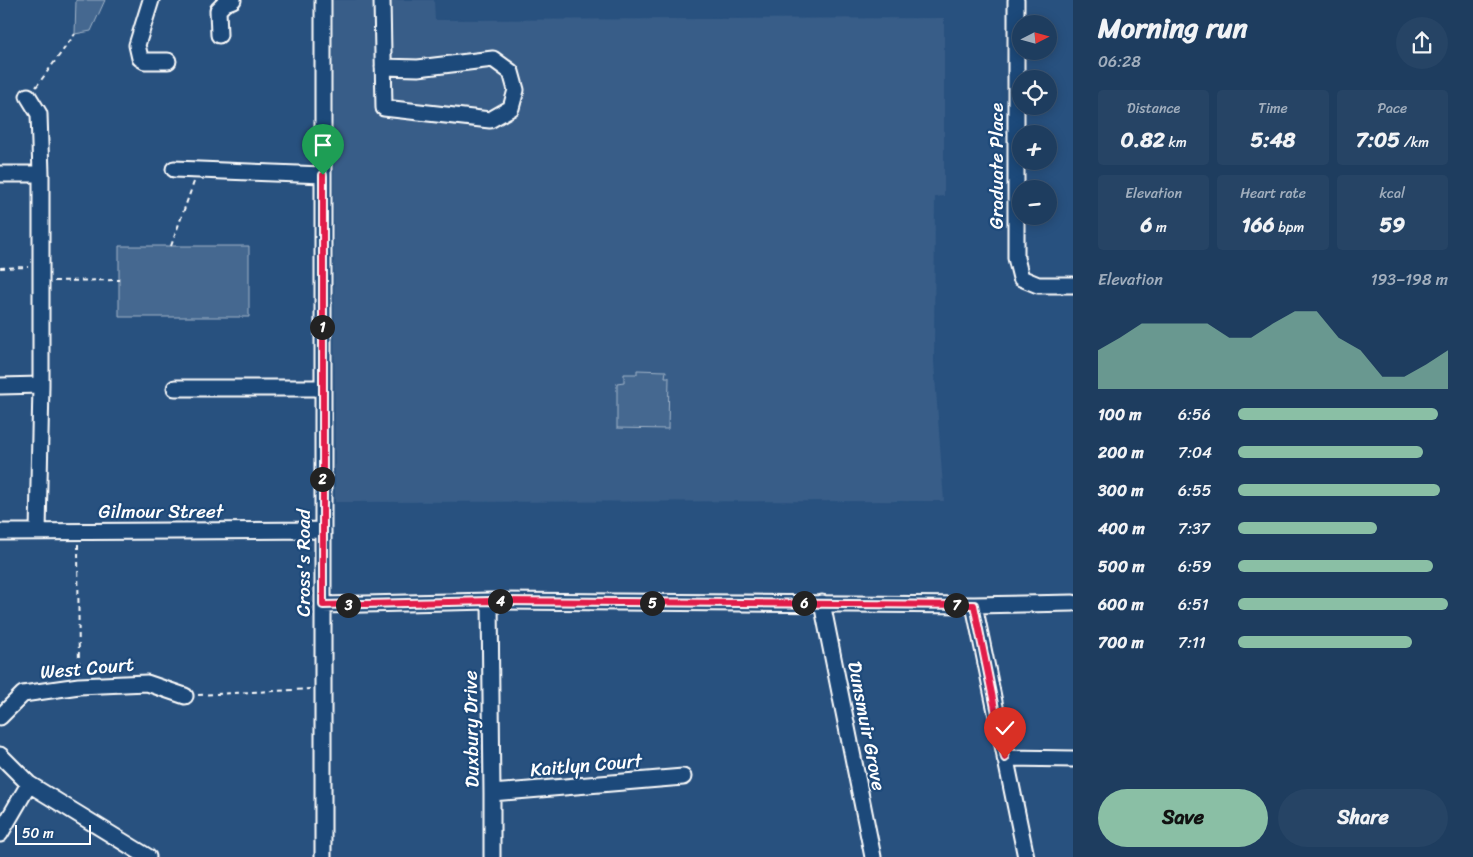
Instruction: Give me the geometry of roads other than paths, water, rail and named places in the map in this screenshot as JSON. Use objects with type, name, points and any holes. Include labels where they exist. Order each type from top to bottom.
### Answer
[{"type":"street","points":[[151,0],[137,45],[140,58],[146,61],[168,61]]},
{"type":"street","points":[[219,34],[218,10],[225,3],[233,0]]},
{"type":"street","name":"Cross's Road","points":[[323,0],[323,857]]},
{"type":"street","points":[[382,0],[383,67],[384,108],[490,120],[510,108],[516,90],[511,72],[493,59],[418,68],[383,67]]},
{"type":"street","name":"Graduate Place","points":[[1016,0],[1016,258],[1021,278],[1038,285],[1073,285]]},
{"type":"street","points":[[28,96],[39,114],[41,174],[41,385],[38,532]]},
{"type":"street","points":[[174,169],[323,175]]},
{"type":"street","points":[[0,174],[41,174]]},
{"type":"street","points":[[0,386],[41,385]]},
{"type":"street","points":[[175,388],[322,388]]},
{"type":"street","name":"Gilmour Street","points":[[0,532],[323,530]]},
{"type":"street","points":[[323,605],[490,601],[974,605],[1073,603]]},
{"type":"street","name":"Duxbury Drive","points":[[490,601],[492,857]]},
{"type":"street","name":"Dunsmuir Grove","points":[[822,603],[873,857]]},
{"type":"street","points":[[974,605],[1026,857]]},
{"type":"street","name":"West Court","points":[[0,718],[23,694],[79,686],[147,683],[185,696]]},
{"type":"street","points":[[0,756],[29,784],[148,857]]},
{"type":"street","points":[[1005,758],[1073,759]]},
{"type":"street","name":"Kaitlyn Court","points":[[492,793],[683,776]]},
{"type":"street","points":[[0,834],[29,784]]}]
